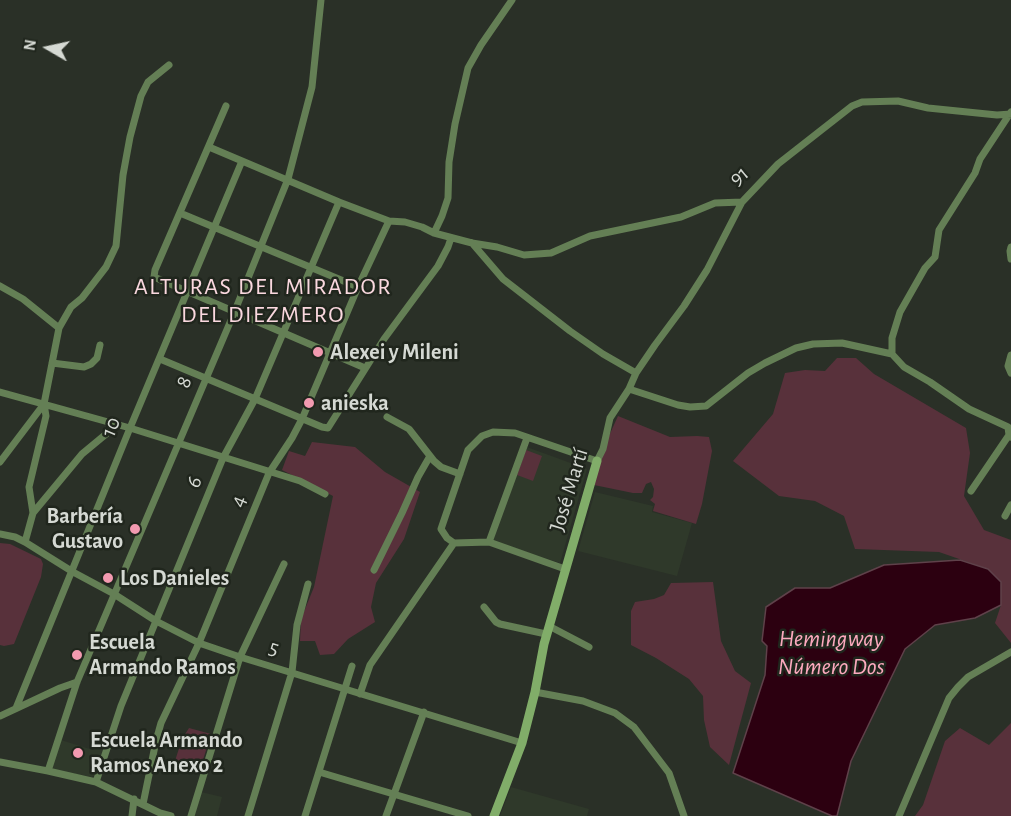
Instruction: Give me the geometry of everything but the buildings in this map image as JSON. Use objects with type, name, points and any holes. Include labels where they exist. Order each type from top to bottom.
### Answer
[{"type":"street","name":"8","points":[[48,771],[77,682],[234,313],[288,179],[312,87],[321,0]]},
{"type":"street","points":[[434,233],[448,198],[449,162],[455,123],[468,68],[512,0]]},
{"type":"street","points":[[25,542],[33,513],[29,486],[46,416],[44,404],[59,328],[71,307],[82,298],[106,267],[116,246],[123,175],[141,96],[148,82],[169,65]]},
{"type":"street","name":"91","points":[[209,147],[389,221],[405,222],[451,238],[524,255],[550,253],[590,236],[681,217],[715,203],[742,202],[778,164],[852,106],[862,102],[898,101],[928,108],[997,115],[1011,113]]},
{"type":"street","points":[[226,106],[154,277],[365,368]]},
{"type":"street","points":[[892,354],[891,338],[900,312],[925,268],[935,257],[939,230],[975,173],[980,159],[1011,113]]},
{"type":"street","name":"10","points":[[16,708],[242,161]]},
{"type":"street","name":"6","points":[[96,782],[121,706],[223,458],[255,399],[339,202]]},
{"type":"street","name":"José Martí","points":[[494,816],[522,742],[548,630],[597,461],[603,449],[610,418],[629,389],[636,373],[707,270],[742,202]]},
{"type":"street","points":[[180,213],[358,287]]},
{"type":"street","name":"4","points":[[143,804],[161,723],[199,643],[269,472],[292,438],[302,418],[389,221]]},
{"type":"street","points":[[160,359],[328,428],[384,339],[438,266],[451,238]]},
{"type":"street","points":[[472,243],[503,279],[570,331],[636,373]]},
{"type":"street","points":[[1011,247],[1011,259]]},
{"type":"street","points":[[0,286],[23,299],[59,328]]},
{"type":"street","points":[[629,389],[678,405],[706,406],[748,373],[796,348],[813,344],[842,343],[892,354],[904,367],[969,409],[1010,425],[1010,436],[971,491]]},
{"type":"street","points":[[52,363],[84,367],[97,358],[100,345]]},
{"type":"street","points":[[1011,355],[1008,366],[1011,373]]},
{"type":"street","points":[[0,392],[130,428],[300,481],[325,494]]},
{"type":"street","points":[[0,462],[44,404]]},
{"type":"street","points":[[387,417],[409,429],[441,467],[460,474]]},
{"type":"street","points":[[33,513],[82,454],[117,425]]},
{"type":"street","points":[[565,569],[489,542],[454,543],[441,529],[468,450],[482,436],[493,432],[515,433],[597,461]]},
{"type":"street","points":[[489,542],[526,438]]},
{"type":"street","points":[[374,570],[430,456]]},
{"type":"street","points":[[1005,516],[1011,505]]},
{"type":"street","name":"5","points":[[0,534],[25,542],[156,621],[199,643],[522,742]]},
{"type":"street","points":[[360,694],[370,665],[454,543]]},
{"type":"street","points":[[191,816],[240,657],[284,564]]},
{"type":"street","points":[[248,816],[292,672],[297,624],[309,584]]},
{"type":"street","points":[[484,607],[500,624],[548,630],[589,647]]},
{"type":"street","points":[[899,816],[949,698],[968,677],[1011,652]]},
{"type":"street","points":[[305,816],[352,666]]},
{"type":"street","points":[[0,716],[77,682]]},
{"type":"street","points":[[535,692],[583,701],[615,713],[634,727],[669,773],[684,816]]},
{"type":"street","points":[[386,816],[424,712]]},
{"type":"street","points":[[0,762],[96,782],[134,799],[157,814],[171,816]]},
{"type":"street","points":[[319,771],[468,816]]},
{"type":"street","points":[[132,816],[134,799]]},
{"type":"shaded area","points":[[837,358],[856,358],[874,374],[966,428],[970,453],[964,496],[984,530],[1011,540],[1011,643],[995,623],[1001,605],[988,569],[939,552],[855,549],[844,516],[815,501],[779,496],[733,461],[773,414],[785,373],[805,370],[825,371]]},
{"type":"shaded area","points":[[618,416],[670,437],[709,437],[712,451],[696,524],[653,511],[655,504],[650,500],[654,489],[651,482],[646,484],[642,493],[594,485],[603,449]]},
{"type":"shaded area","points":[[312,442],[355,447],[385,472],[420,492],[404,539],[376,583],[371,607],[375,622],[348,639],[334,654],[320,655],[315,641],[300,641],[301,619],[314,587],[333,496],[282,470],[289,451],[305,456]]},
{"type":"shaded area","points":[[524,446],[587,469],[560,563],[492,541]]},
{"type":"shaded area","points":[[526,450],[542,456],[533,481],[517,475]]},
{"type":"shaded area","points":[[595,492],[653,506],[652,512],[692,523],[677,576],[578,551]]},
{"type":"shaded area","points":[[0,543],[10,544],[41,559],[43,564],[41,577],[14,644],[4,646],[0,645]]},
{"type":"shaded area","points":[[713,582],[721,641],[735,671],[751,683],[729,765],[710,747],[704,720],[703,696],[689,679],[631,645],[631,611],[635,602],[664,595],[671,583]]},
{"type":"shaded area","points":[[1011,723],[1011,816],[915,816],[923,805],[945,741],[960,728],[989,745]]},
{"type":"shaded area","points":[[189,728],[211,734],[199,773],[174,764],[182,739]]},
{"type":"shaded area","points":[[105,734],[102,756],[95,775],[92,777],[51,770],[61,740],[93,750],[101,735]]},
{"type":"shaded area","points":[[511,787],[589,809],[587,816],[500,816]]},
{"type":"shaded area","points":[[201,792],[222,797],[217,816],[194,816]]},
{"type":"water","name":"Hemingway Número Dos","points":[[960,560],[988,569],[1001,582],[1001,605],[975,618],[935,625],[905,649],[851,761],[837,816],[832,816],[733,773],[765,675],[767,646],[762,641],[766,607],[795,588],[830,588],[884,565]]},
{"type":"place","name":"Alexei y Mileni","points":[[318,352]]},
{"type":"place","name":"anieska","points":[[309,403]]},
{"type":"place","name":"Barbería Gustavo","points":[[135,529]]},
{"type":"place","name":"Los Danieles","points":[[108,578]]},
{"type":"place","name":"Escuela Armando Ramos","points":[[77,655]]},
{"type":"place","name":"Escuela Armando Ramos Anexo 2","points":[[78,753]]},
{"type":"district","name":"ALTURAS DEL MIRADOR DEL DIEZMERO","points":[[263,301]]}]
